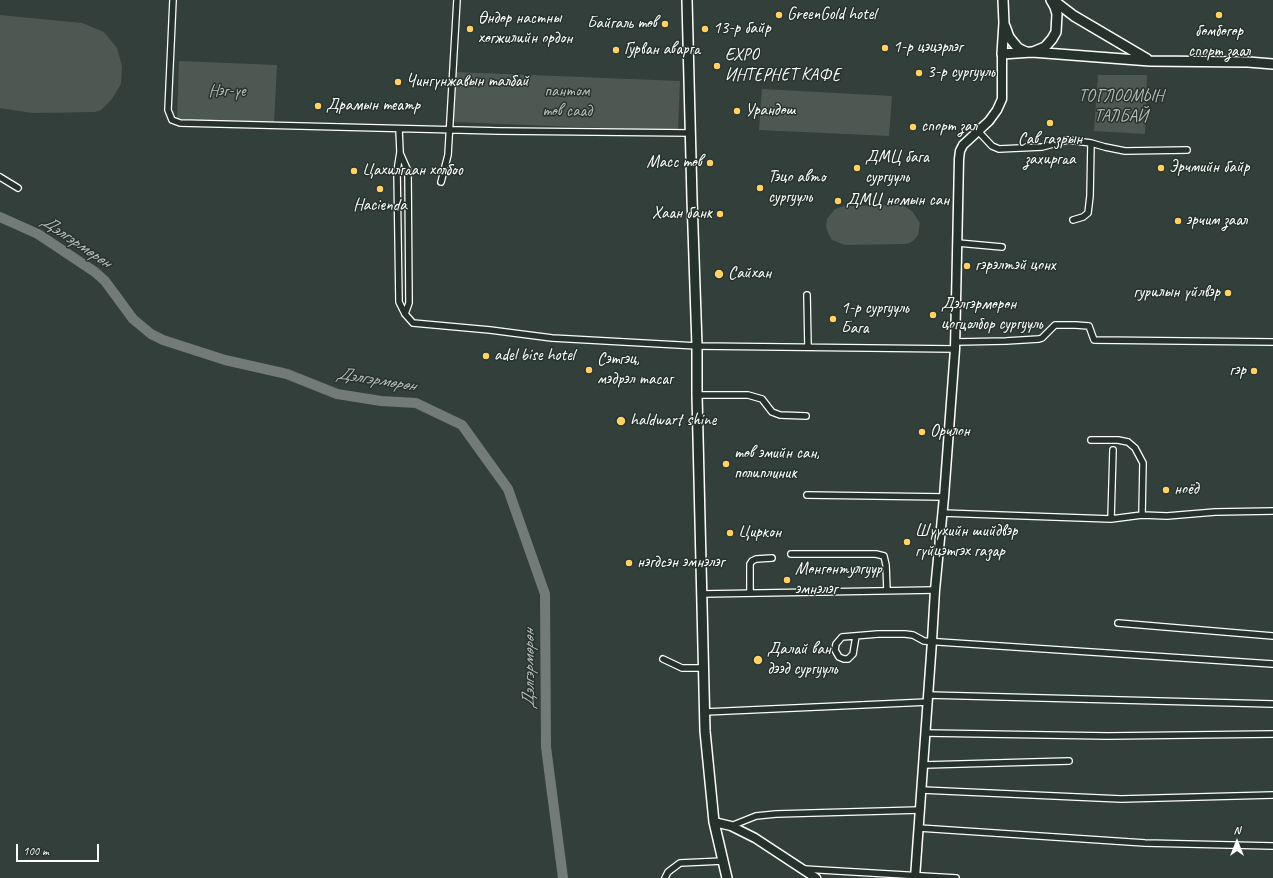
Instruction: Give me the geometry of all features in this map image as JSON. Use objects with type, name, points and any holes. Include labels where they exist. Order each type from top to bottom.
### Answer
[{"type":"main road","points":[[688,0],[705,730],[714,822],[727,878]]},
{"type":"main road","points":[[915,877],[935,590],[956,345],[959,159],[960,151],[963,145],[993,116],[1002,99],[1004,23],[1003,0]]},
{"type":"main road","points":[[1004,23],[1009,36],[1018,48],[1030,52],[1044,47],[1052,40],[1056,32],[1057,14],[1052,0]]},
{"type":"main road","points":[[1052,0],[1074,16],[1150,61]]},
{"type":"main road","points":[[1002,54],[1030,52],[1150,61],[1248,62],[1273,64]]},
{"type":"main road","points":[[714,822],[731,826],[755,838],[816,878]]},
{"type":"street","points":[[173,0],[168,110],[172,120],[180,123],[450,130],[691,133]]},
{"type":"street","points":[[441,182],[448,155],[457,0]]},
{"type":"street","points":[[399,129],[400,152],[397,171],[399,302],[405,314],[413,323],[490,330],[552,338],[697,346],[808,347],[956,345],[1040,339],[1055,326],[1075,325],[1089,326],[1094,340],[1273,342]]},
{"type":"street","points":[[978,131],[992,146],[999,149],[1042,147],[1068,140],[1091,143],[1105,148],[1125,151],[1187,150]]},
{"type":"street","points":[[1073,220],[1084,217],[1088,213],[1090,196],[1091,143]]},
{"type":"street","points":[[400,152],[408,171],[409,303],[405,314]]},
{"type":"street","points":[[0,177],[18,188]]},
{"type":"street","points":[[958,243],[1002,247]]},
{"type":"street","points":[[807,296],[808,347]]},
{"type":"street","points":[[697,395],[748,395],[762,399],[772,412],[780,415],[806,416]]},
{"type":"street","points":[[1091,440],[1118,440],[1128,442],[1135,448],[1143,463],[1142,515]]},
{"type":"street","points":[[1111,519],[1113,450]]},
{"type":"street","points":[[808,495],[944,497]]},
{"type":"street","points":[[942,513],[1111,519],[1142,515],[1167,516],[1215,512],[1273,511]]},
{"type":"street","points":[[791,554],[876,554],[884,556],[887,591]]},
{"type":"street","points":[[750,593],[750,564],[756,559],[772,558]]},
{"type":"street","points":[[702,594],[935,590]]},
{"type":"street","points":[[1118,623],[1273,636]]},
{"type":"street","points":[[856,636],[853,654],[848,659],[839,657],[835,650],[838,640],[842,637],[856,636],[904,634],[914,635],[924,641],[1273,664]]},
{"type":"street","points":[[663,659],[682,668],[704,668]]},
{"type":"street","points":[[705,712],[928,699],[1273,704]]},
{"type":"street","points":[[926,733],[1108,736],[1273,734]]},
{"type":"street","points":[[924,765],[1069,761]]},
{"type":"street","points":[[922,790],[1121,799],[1273,795]]},
{"type":"street","points":[[731,826],[756,816],[776,814],[920,810]]},
{"type":"street","points":[[919,828],[1146,843],[1273,846]]},
{"type":"street","points":[[665,878],[668,872],[680,863],[723,861]]},
{"type":"street","points":[[802,869],[915,877],[956,878]]},
{"type":"green space","points":[[0,15],[82,23],[104,32],[117,48],[122,66],[121,84],[112,99],[101,110],[96,112],[32,113],[0,108]]},
{"type":"green space","name":"Нэг-үе","points":[[179,61],[277,65],[274,123],[177,119]]},
{"type":"green space","name":"пантом төв саад","points":[[455,72],[680,81],[678,131],[453,122]]},
{"type":"green space","name":"ТОГЛООМЫН ТАЛБАЙ","points":[[1098,75],[1147,75],[1145,134],[1094,131]]},
{"type":"green space","points":[[762,89],[892,96],[889,136],[759,130]]},
{"type":"green space","points":[[902,205],[912,211],[920,223],[918,235],[910,243],[845,245],[832,240],[828,233],[826,226],[827,219],[834,210],[838,208],[844,206]]},
{"type":"waterway","name":"Дэлгэрмөрөн","points":[[0,217],[38,234],[95,272],[105,281],[133,319],[151,334],[163,340],[225,360],[287,374],[337,394],[381,401],[416,403],[462,425],[508,489],[545,594],[546,747],[563,878]]},
{"type":"place","name":"GreenGold hotel","points":[[779,15]]},
{"type":"place","name":"бөмбөгөр спорт заал","points":[[1219,15]]},
{"type":"place","name":"Байгаль төв","points":[[665,24]]},
{"type":"place","name":"Өндөр настны хөгжилийн ордон","points":[[470,29]]},
{"type":"place","name":"13-р байр","points":[[705,29]]},
{"type":"place","name":"1-р цэцэрлэг","points":[[885,48]]},
{"type":"place","name":"Гурван аварга","points":[[616,50]]},
{"type":"place","name":"EXPO ИНТЕРНЕТ КАФЕ","points":[[717,66]]},
{"type":"place","name":"3-р сургууль","points":[[919,73]]},
{"type":"place","name":"Чингүнжавын талбай","points":[[398,82]]},
{"type":"place","name":"Драмын театр","points":[[318,106]]},
{"type":"place","name":"Урандөш","points":[[737,111]]},
{"type":"place","name":"Сав газрын захиргаа","points":[[1050,123]]},
{"type":"place","name":"спорт зал","points":[[913,127]]},
{"type":"place","name":"Масс төв","points":[[710,163]]},
{"type":"place","name":"ДМЦ бага сургууль","points":[[857,168]]},
{"type":"place","name":"Эрчмийн байр","points":[[1161,168]]},
{"type":"place","name":"Цахилгаан холбоо","points":[[354,171]]},
{"type":"place","name":"Тэцо авто сургууль","points":[[760,188]]},
{"type":"place","name":"Hacienda","points":[[380,189]]},
{"type":"place","name":"ДМЦ номын сан","points":[[838,201]]},
{"type":"place","name":"Хаан банк","points":[[720,214]]},
{"type":"place","name":"эрчим заал","points":[[1178,221]]},
{"type":"place","name":"гэрэлтэй цонх","points":[[967,266]]},
{"type":"place","name":"Сайхан","points":[[719,274]]},
{"type":"place","name":"гурилын үйлвэр","points":[[1228,293]]},
{"type":"place","name":"Дэлгэрмөрөн цогцолбор сургууль","points":[[933,315]]},
{"type":"place","name":"1-р сургууль Бага","points":[[833,319]]},
{"type":"place","name":"adel bise hotel","points":[[486,356]]},
{"type":"place","name":"Сэтгэц, мэдрэл тасаг","points":[[589,370]]},
{"type":"place","name":"гэр","points":[[1254,371]]},
{"type":"place","name":"haldwart shine","points":[[621,421]]},
{"type":"place","name":"Орчлон","points":[[922,432]]},
{"type":"place","name":"төв эмийн сан, полиплиник","points":[[726,464]]},
{"type":"place","name":"ноёд","points":[[1166,490]]},
{"type":"place","name":"Циркон","points":[[730,533]]},
{"type":"place","name":"Шүүхийн шийдвэр гүйцэтгэх газар","points":[[907,542]]},
{"type":"place","name":"нэгдсэн эмнэлэг","points":[[629,563]]},
{"type":"place","name":"Мөнгөнтулгуур эмнэлэг","points":[[787,580]]},
{"type":"place","name":"Далай ван дээд сургууль","points":[[758,660]]}]
